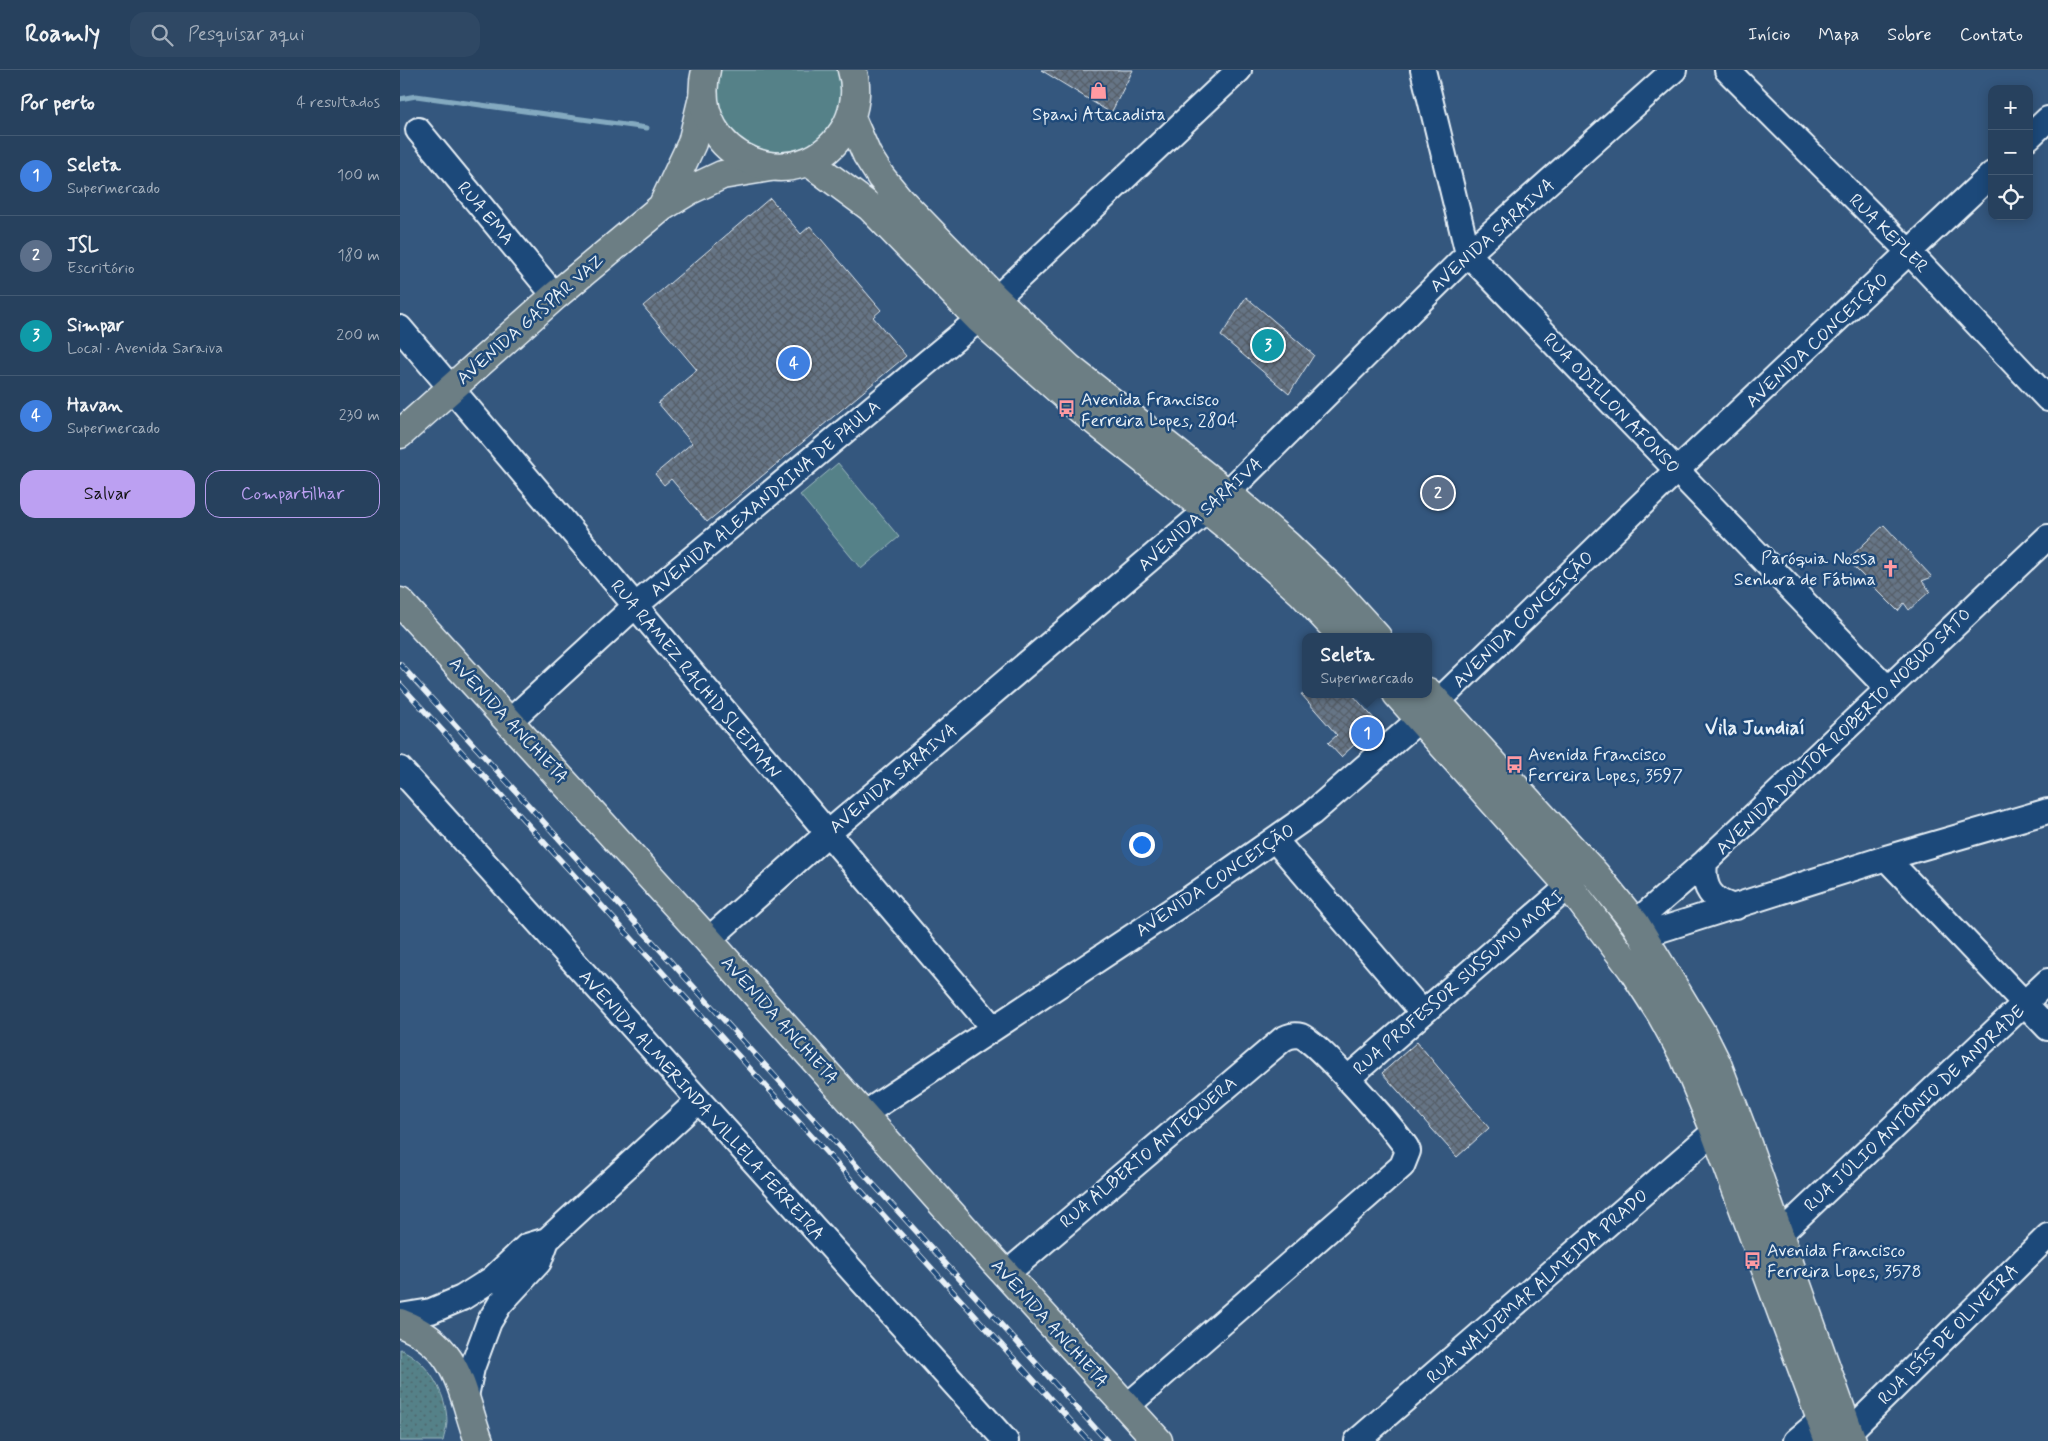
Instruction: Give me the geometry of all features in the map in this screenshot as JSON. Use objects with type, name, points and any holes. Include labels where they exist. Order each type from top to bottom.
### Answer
[{"type":"main road","points":[[852,70],[853,108],[867,155],[887,185],[988,309],[1080,409],[1207,511],[1301,592],[1339,633]]},
{"type":"main road","points":[[702,80],[708,118],[718,136],[732,151],[750,162],[770,167],[790,167],[808,162],[826,151],[841,136],[853,108],[862,70]]},
{"type":"main road","points":[[662,207],[692,143],[702,80]]},
{"type":"main road","points":[[808,162],[870,207],[988,309],[1069,368],[1227,493],[1323,579],[1373,633]]},
{"type":"main road","name":"AVENIDA GASPAR VAZ","points":[[400,434],[555,296],[662,207],[690,190],[722,175],[770,167]]},
{"type":"main road","name":"AVENIDA ANCHIETA","points":[[400,602],[708,940],[1158,1441]]},
{"type":"main road","points":[[1410,698],[1429,704],[1596,875],[1640,929],[1701,1032],[1716,1064],[1779,1235],[1838,1434]]},
{"type":"main road","points":[[1429,704],[1632,969],[1661,1014],[1684,1056],[1838,1434]]},
{"type":"main road","points":[[1569,886],[1624,933],[1640,929]]},
{"type":"main road","points":[[400,1323],[420,1332],[440,1350],[459,1377],[479,1441]]},
{"type":"main road","points":[[467,1401],[467,1441]]},
{"type":"street","name":"AVENIDA ALEXANDRINA DE PAULA","points":[[510,721],[636,606],[988,309],[1239,70]]},
{"type":"street","points":[[1423,70],[1468,254]]},
{"type":"street","name":"AVENIDA SARAIVA","points":[[708,940],[827,834],[1227,493],[1468,254],[1674,70]]},
{"type":"street","name":"RUA KEPLER","points":[[1727,70],[1910,253],[2048,399]]},
{"type":"street","points":[[2033,133],[2048,119]]},
{"type":"street","name":"RUA EMA","points":[[418,130],[555,296]]},
{"type":"street","name":"AVENIDA CONCEIÇÃO","points":[[864,1114],[1189,899],[1312,813],[1991,175]]},
{"type":"street","name":"RUA ODILLON AFONSO","points":[[1468,254],[1887,688]]},
{"type":"street","name":"RUA RAMEZ RACHID SLEIMAN","points":[[400,328],[993,1028]]},
{"type":"street","name":"AVENIDA DOUTOR ROBERTO NOBUO SATO","points":[[1640,929],[1706,862],[2048,536]]},
{"type":"street","name":"AVENIDA ALMERINDA VILLELA FERREIRA","points":[[400,769],[1006,1441]]},
{"type":"street","points":[[1640,929],[1736,906],[1886,858],[2048,811]]},
{"type":"street","points":[[1274,840],[1423,1013]]},
{"type":"street","points":[[1886,858],[2048,1028]]},
{"type":"street","points":[[1706,862],[1704,878],[1710,895],[1717,902],[1736,906]]},
{"type":"street","name":"RUA PROFESSOR SUSSUMU MORI","points":[[1347,1079],[1569,886]]},
{"type":"street","name":"RUA JÚLIO ANTÔNIO DE ANDRADE","points":[[1779,1235],[2048,981]]},
{"type":"street","name":"RUA ALBERTO ANTEQUERA","points":[[1006,1274],[1275,1044],[1294,1035],[1300,1036],[1313,1044],[1347,1079]]},
{"type":"street","points":[[1126,1407],[1402,1166],[1408,1151],[1402,1141],[1347,1079]]},
{"type":"street","points":[[400,1316],[431,1311],[462,1298],[492,1279],[527,1246],[547,1240],[698,1101]]},
{"type":"street","name":"RUA WALDEMAR ALMEIDA PRADO","points":[[1358,1441],[1715,1131]]},
{"type":"street","name":"RUA ISÍS DE OLIVEIRA","points":[[1796,1441],[1838,1434],[2048,1236]]},
{"type":"street","points":[[467,1401],[472,1368],[489,1322],[504,1299],[539,1262],[547,1240]]},
{"type":"green space","points":[[719,70],[841,70],[845,89],[833,129],[799,153],[777,156],[756,151],[737,140],[723,123],[716,102]]},
{"type":"green space","points":[[838,463],[899,537],[861,569],[800,495]]},
{"type":"green space","points":[[400,1349],[410,1354],[427,1369],[439,1389],[446,1411],[447,1422],[443,1441],[400,1441]]},
{"type":"building","name":"Spani Atacadista","points":[[1041,70],[1133,70],[1111,113]]},
{"type":"building","points":[[770,198],[801,234],[810,226],[881,310],[873,317],[906,356],[707,522],[671,479],[664,485],[655,474],[692,443],[658,403],[697,370],[643,306]]},
{"type":"building","points":[[1246,297],[1314,355],[1289,394],[1221,336]]},
{"type":"building","name":"Paróquia Nossa Senhora de Fátima","points":[[1884,525],[1932,577],[1922,581],[1930,591],[1909,610],[1904,603],[1898,611],[1847,560]]},
{"type":"building","points":[[1305,698],[1356,698],[1378,723],[1341,757],[1328,743],[1337,735]]},
{"type":"building","points":[[1417,1042],[1489,1128],[1457,1157],[1382,1073]]},
{"type":"waterway","points":[[400,99],[416,96],[647,128]]},
{"type":"railway","points":[[400,664],[1107,1441]]},
{"type":"railway","points":[[400,684],[1089,1441]]},
{"type":"place","name":"Spani Atacadista","points":[[1099,91]]},
{"type":"place","name":"Simpar","points":[[1268,345]]},
{"type":"place","name":"Havan","points":[[794,363]]},
{"type":"place","name":"Avenida Francisco Ferreira Lopes, 2804","points":[[1067,409]]},
{"type":"place","name":"JSL","points":[[1438,493]]},
{"type":"place","name":"Paróquia Nossa Senhora de Fátima","points":[[1890,568]]},
{"type":"place","name":"Seleta","points":[[1367,733]]},
{"type":"place","name":"Avenida Francisco Ferreira Lopes, 3597","points":[[1514,764]]},
{"type":"place","name":"Avenida Francisco Ferreira Lopes, 3578","points":[[1753,1260]]},
{"type":"district","name":"Vila Jundiaí","points":[[1755,727]]}]
